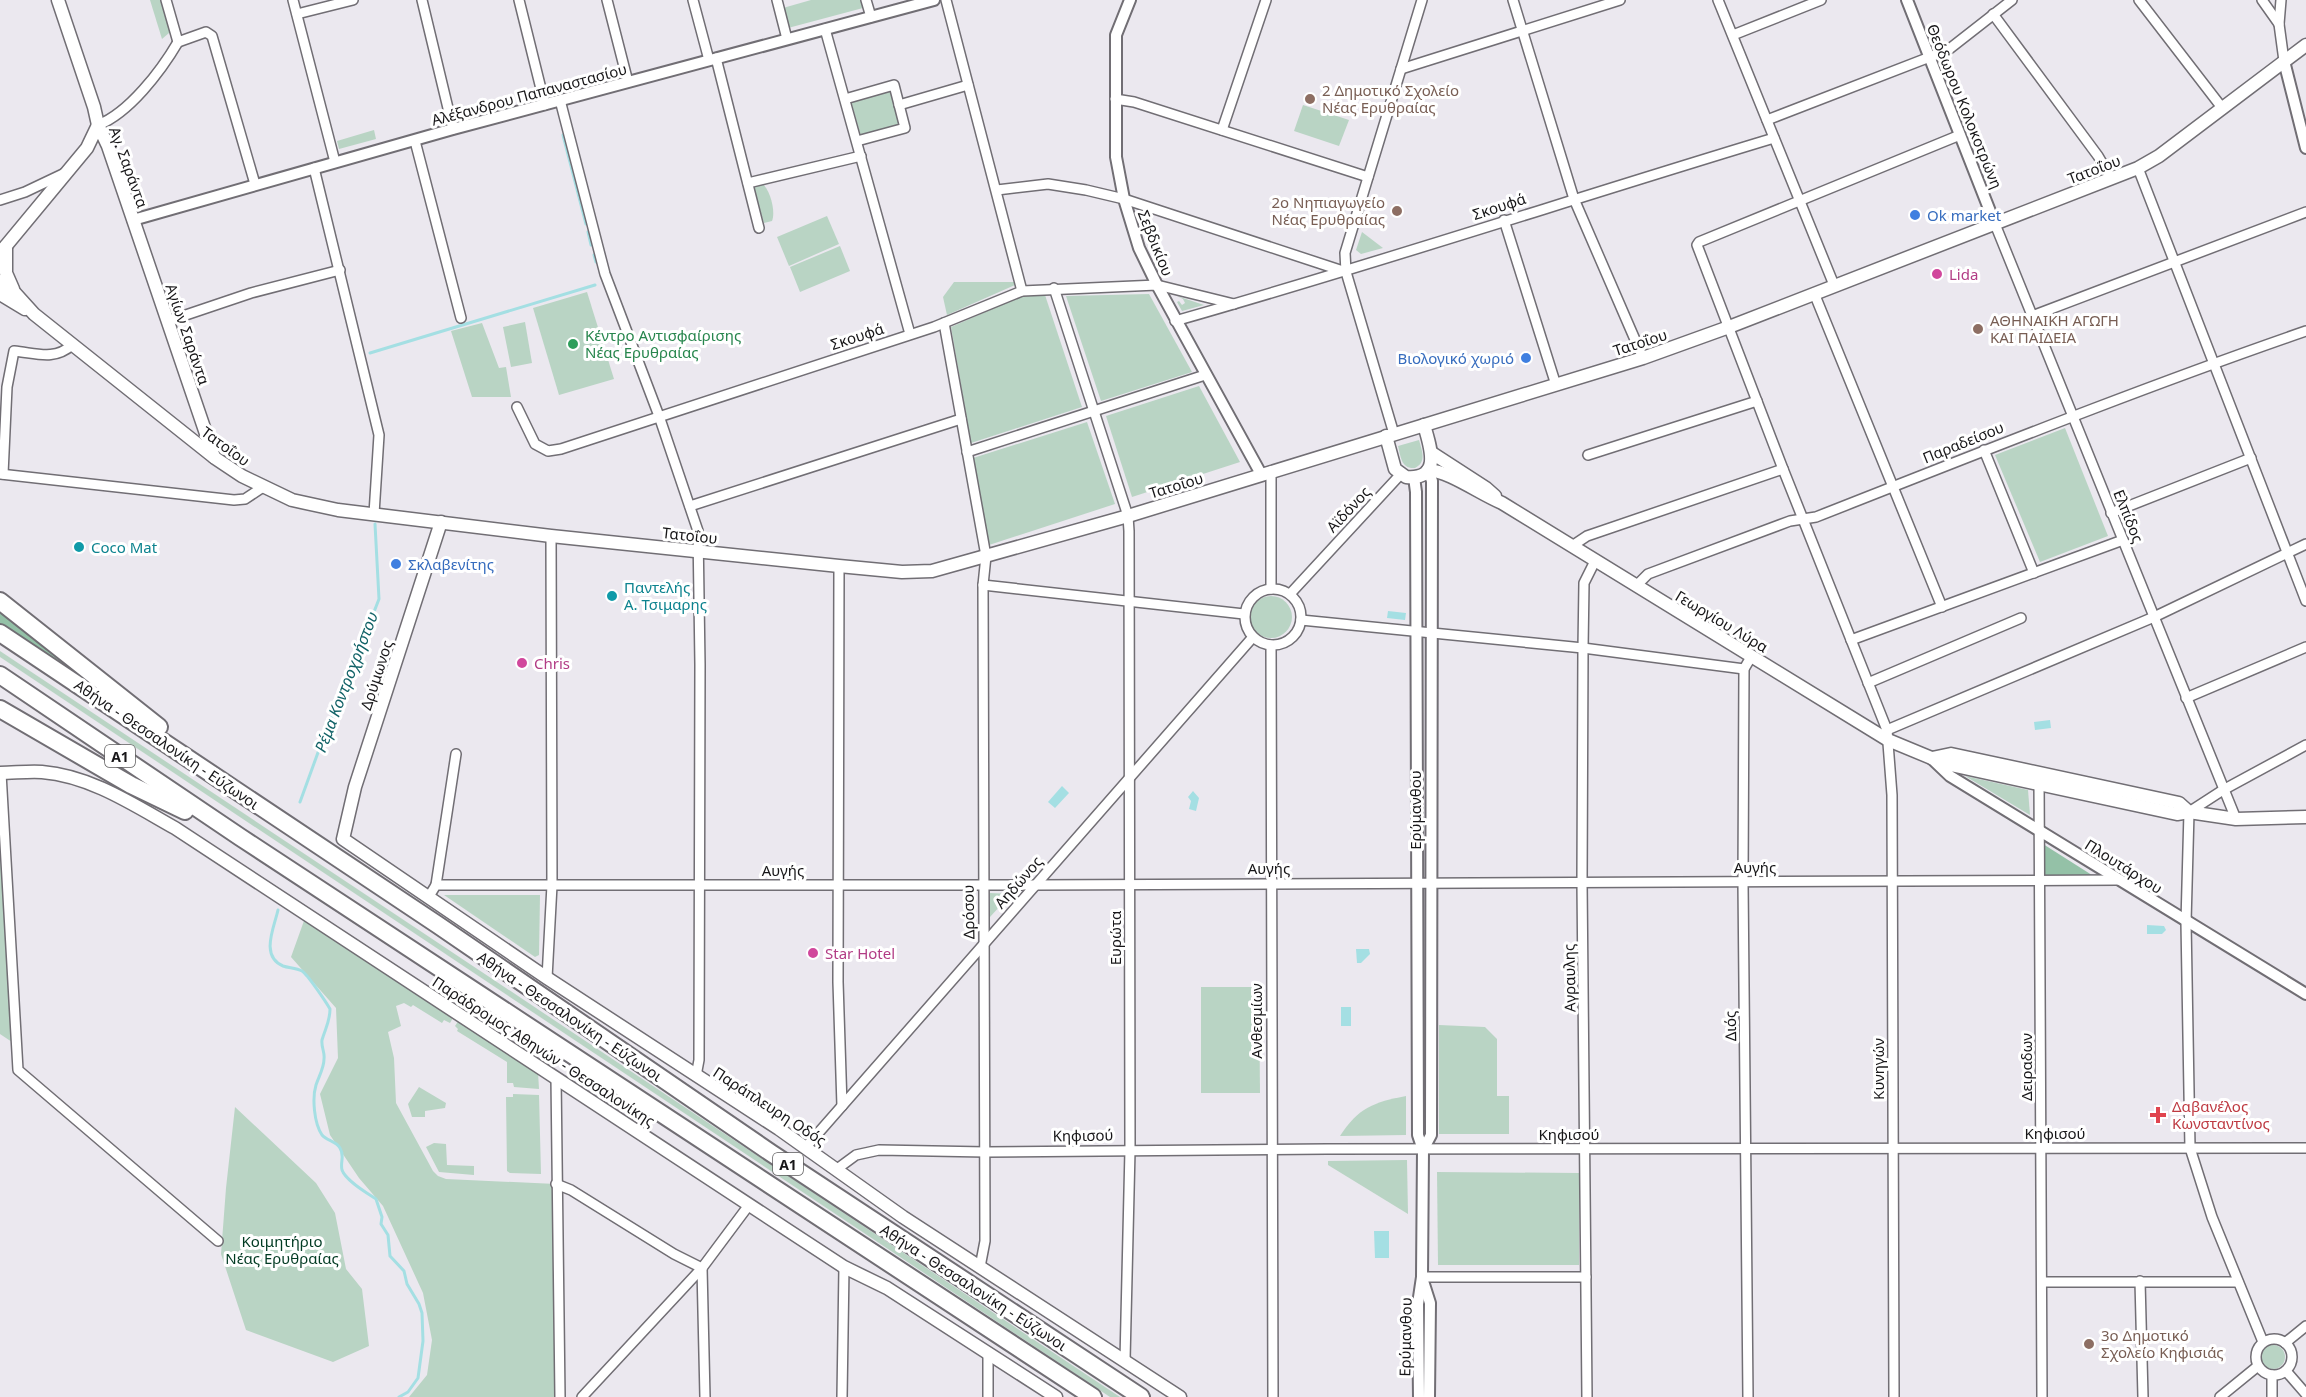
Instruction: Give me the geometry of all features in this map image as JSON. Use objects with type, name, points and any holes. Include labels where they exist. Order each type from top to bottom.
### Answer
[{"type":"highway","points":[[0,601],[215,771],[232,788]]},
{"type":"highway","name":"Αθήνα - Θεσσαλονίκη - Εύζωνοι","points":[[0,633],[448,932],[771,1153],[1142,1397]]},
{"type":"highway","name":"Αθήνα - Θεσσαλονίκη - Εύζωνοι","points":[[0,675],[240,837],[1093,1397]]},
{"type":"highway","points":[[0,709],[132,785],[240,837]]},
{"type":"main road","points":[[6,296],[3,250],[92,140],[98,124],[58,0]]},
{"type":"main road","name":"Τατοΐου","points":[[0,281],[6,296],[34,314],[215,458],[263,487],[308,504],[551,536],[839,566],[932,571],[1128,516],[1557,385],[1643,358],[1728,327],[2138,168],[2159,156],[2306,45]]},
{"type":"main road","name":"Αγ. Σαράντα","points":[[98,124],[108,146],[133,220]]},
{"type":"main road","name":"Αγίων Σαράντα","points":[[133,220],[215,458]]},
{"type":"main road","name":"Ερύμανθου","points":[[1424,425],[1432,453],[1432,462],[1428,470]]},
{"type":"main road","points":[[1390,435],[1395,469],[1401,475],[1414,477],[1428,470]]},
{"type":"main road","name":"Γεωργίου Λύρα","points":[[1432,453],[1486,488],[1502,503]]},
{"type":"main road","name":"Γεωργίου Λύρα","points":[[1428,470],[1443,472],[1482,495],[1502,503],[1751,657],[1931,758],[1951,754],[2039,779],[2179,803],[2189,812],[2236,819],[2306,817]]},
{"type":"main road","name":"Δρύμωνος","points":[[343,839],[355,787],[441,522]]},
{"type":"main road","name":"Παράδρομος Αθηνών - Θεσσαλονίκης","points":[[0,773],[41,772],[65,775],[123,798],[175,828],[749,1205],[844,1266],[886,1288],[1056,1397]]},
{"type":"main road","name":"Παράπλευρη Οδός","points":[[343,839],[428,898],[806,1148],[903,1217],[1180,1397]]},
{"type":"street","points":[[166,0],[178,42]]},
{"type":"street","points":[[293,0],[335,162]]},
{"type":"street","points":[[297,14],[353,0]]},
{"type":"street","points":[[422,0],[453,129]]},
{"type":"street","points":[[519,0],[545,105]]},
{"type":"street","points":[[607,0],[628,82]]},
{"type":"street","points":[[693,0],[713,59],[759,228]]},
{"type":"street","points":[[777,0],[787,39]]},
{"type":"street","points":[[866,0],[871,17]]},
{"type":"street","name":"Αλέξανδρου Παπαναστασίου","points":[[133,220],[453,129],[934,0]]},
{"type":"street","points":[[946,0],[1022,291]]},
{"type":"street","name":"Σεβδικίου","points":[[1130,0],[1116,35],[1116,157],[1124,200],[1139,248],[1175,321],[1205,375],[1266,472]]},
{"type":"street","points":[[1222,130],[1266,0]]},
{"type":"street","points":[[1390,435],[1346,272],[1345,253],[1422,0]]},
{"type":"street","points":[[1513,0],[1574,199],[1643,358]]},
{"type":"street","points":[[1401,69],[1620,0]]},
{"type":"street","points":[[1718,0],[1834,285]]},
{"type":"street","points":[[1733,36],[1821,0]]},
{"type":"street","name":"Θεόδωρου Κολοκοτρώνη","points":[[1907,0],[1995,224]]},
{"type":"street","points":[[1767,120],[1948,50],[2012,0]]},
{"type":"street","points":[[2139,0],[2223,109]]},
{"type":"street","points":[[2262,0],[2279,24]]},
{"type":"street","points":[[2281,0],[2279,24],[2284,61],[2306,148]]},
{"type":"street","points":[[1993,14],[2098,156],[2111,178]]},
{"type":"street","points":[[825,29],[910,334]]},
{"type":"street","points":[[98,124],[117,116],[171,54],[178,42],[206,32],[212,36],[255,184]]},
{"type":"street","points":[[845,99],[894,85],[905,128],[857,141]]},
{"type":"street","points":[[899,105],[968,86]]},
{"type":"street","points":[[1115,99],[1134,102],[1368,177]]},
{"type":"street","points":[[560,100],[605,274],[659,416],[698,531],[699,1060],[696,1076]]},
{"type":"street","points":[[1800,201],[1960,135]]},
{"type":"street","name":"Σκουφά","points":[[1175,321],[1346,272],[1504,220],[1774,138]]},
{"type":"street","points":[[415,141],[461,318]]},
{"type":"street","points":[[748,183],[861,156]]},
{"type":"street","points":[[314,168],[380,443],[374,514]]},
{"type":"street","points":[[2138,168],[2306,601]]},
{"type":"street","points":[[0,200],[25,192],[67,172]]},
{"type":"street","points":[[997,190],[1048,184],[1086,189],[1346,272]]},
{"type":"street","name":"Κυνηγών","points":[[1800,201],[1699,242],[1697,245],[1782,469],[1888,735],[1892,795],[1894,1397]]},
{"type":"street","points":[[2032,316],[2306,212]]},
{"type":"street","points":[[1504,220],[1557,385]]},
{"type":"street","name":"Ελπίδος","points":[[1995,224],[2236,819]]},
{"type":"street","points":[[168,321],[251,293],[340,270]]},
{"type":"street","name":"Σκουφά","points":[[517,407],[535,444],[548,451],[944,323],[1022,291],[1157,285],[1234,304]]},
{"type":"street","name":"Ευρώτα","points":[[1054,288],[1128,516],[1130,1150],[1125,1360]]},
{"type":"street","points":[[1814,293],[1942,607]]},
{"type":"street","name":"Δρόσου","points":[[944,323],[986,556],[983,585],[982,884],[986,1152],[985,1241],[980,1267]]},
{"type":"street","name":"Παραδείσου","points":[[1636,586],[1648,574],[1790,521],[1816,517],[2072,416],[2306,331]]},
{"type":"street","points":[[72,345],[56,356],[14,351],[7,387],[1,474],[234,500],[245,499],[263,487]]},
{"type":"street","points":[[967,452],[1205,375]]},
{"type":"street","points":[[1588,455],[1757,401]]},
{"type":"street","points":[[690,506],[961,419]]},
{"type":"street","points":[[1984,450],[2034,573]]},
{"type":"street","points":[[2111,513],[2251,458]]},
{"type":"street","points":[[1572,546],[1587,536],[1782,469]]},
{"type":"street","name":"Ερύμανθου","points":[[1423,1150],[1431,1135],[1432,1005],[1430,883],[1432,481],[1428,470]]},
{"type":"street","points":[[1266,472],[1271,588]]},
{"type":"street","name":"Αϊδόνος","points":[[1290,594],[1401,475]]},
{"type":"street","name":"Ερύμανθου","points":[[1414,477],[1416,492],[1418,1135],[1423,1150],[1422,1277],[1418,1304],[1419,1397]]},
{"type":"street","points":[[548,978],[552,885],[551,536]]},
{"type":"street","points":[[1851,640],[2123,540]]},
{"type":"street","points":[[1888,735],[2154,617],[2306,544]]},
{"type":"street","name":"Αγραυλης","points":[[1587,1397],[1582,882],[1583,648],[1584,583],[1595,561]]},
{"type":"street","points":[[839,566],[838,885],[842,1106]]},
{"type":"street","points":[[983,585],[1244,614]]},
{"type":"street","points":[[1271,588],[1290,594],[1300,610],[1301,620],[1298,630],[1291,639],[1282,644],[1271,645],[1258,642],[1245,622],[1244,614],[1247,604],[1253,596],[1271,588]]},
{"type":"street","points":[[1868,683],[2021,618]]},
{"type":"street","points":[[1301,620],[1583,648],[1744,669]]},
{"type":"street","name":"Αηδώνος","points":[[806,1148],[1253,637]]},
{"type":"street","name":"Ανθεσμίων","points":[[1271,645],[1273,1397]]},
{"type":"street","points":[[2186,698],[2306,647]]},
{"type":"street","name":"Διός","points":[[1748,1397],[1743,882],[1744,669],[1751,657]]},
{"type":"street","points":[[2263,1342],[2212,1217],[2190,1148],[2186,922],[2189,812],[2223,790],[2306,745]]},
{"type":"street","points":[[428,898],[436,885],[456,753]]},
{"type":"street","name":"Πλουτάρχου","points":[[1931,758],[1950,776],[2306,994]]},
{"type":"street","points":[[0,773],[18,1070],[218,1241]]},
{"type":"street","name":"Δειραδων","points":[[2039,779],[2042,1397]]},
{"type":"street","name":"Αυγής","points":[[436,885],[2118,880]]},
{"type":"street","points":[[556,1077],[560,1397]]},
{"type":"street","name":"Κηφισού","points":[[837,1169],[847,1160],[868,1151],[2306,1148]]},
{"type":"street","points":[[556,1184],[571,1190],[674,1254],[702,1268]]},
{"type":"street","points":[[582,1397],[702,1268],[749,1205]]},
{"type":"street","points":[[842,1397],[844,1266]]},
{"type":"street","points":[[702,1268],[705,1397]]},
{"type":"street","points":[[1422,1277],[1586,1277]]},
{"type":"street","name":"Ερύμανθου","points":[[1422,1277],[1430,1304],[1429,1397]]},
{"type":"street","points":[[2140,1281],[2143,1397]]},
{"type":"street","points":[[2042,1282],[2238,1282]]},
{"type":"street","points":[[2285,1343],[2306,1326]]},
{"type":"street","points":[[2274,1338],[2285,1343],[2290,1347],[2292,1360],[2286,1371],[2272,1376],[2266,1374],[2258,1366],[2256,1353],[2263,1342],[2274,1338]]},
{"type":"street","points":[[988,1352],[988,1397]]},
{"type":"street","points":[[2220,1397],[2258,1366]]},
{"type":"street","points":[[2286,1371],[2306,1394]]},
{"type":"street","points":[[2272,1376],[2272,1397]]},
{"type":"green space","points":[[150,0],[162,0],[170,29],[162,39]]},
{"type":"green space","points":[[811,0],[861,0],[863,8],[788,28],[783,8]]},
{"type":"green space","points":[[891,89],[902,125],[861,137],[851,101]]},
{"type":"green space","points":[[1303,105],[1349,120],[1339,146],[1294,131]]},
{"type":"green space","points":[[374,130],[376,139],[339,149],[337,141]]},
{"type":"green space","points":[[762,183],[770,195],[773,206],[772,221],[764,223],[753,187]]},
{"type":"green space","points":[[827,216],[839,244],[789,266],[777,237]]},
{"type":"green space","points":[[1362,232],[1383,248],[1361,254],[1356,250]]},
{"type":"green space","points":[[840,246],[850,271],[800,292],[790,267]]},
{"type":"green space","points":[[954,282],[1014,282],[1015,285],[947,315],[943,297]]},
{"type":"green space","name":"Κέντρο Αντισφαίρισης Νέας Ερυθραίας","points":[[587,292],[614,379],[559,395],[533,308]]},
{"type":"green space","points":[[1149,294],[1192,372],[1101,401],[1066,296]]},
{"type":"green space","points":[[1045,295],[1082,407],[971,443],[951,327],[1022,296]]},
{"type":"green space","points":[[1177,296],[1204,305],[1182,311],[1177,302],[1179,301],[1182,305],[1185,303]]},
{"type":"green space","points":[[525,322],[532,363],[511,367],[503,327]]},
{"type":"green space","points":[[482,323],[499,368],[506,367],[511,397],[472,397],[451,331]]},
{"type":"green space","points":[[1199,386],[1240,462],[1132,497],[1106,416]]},
{"type":"green space","points":[[1087,422],[1115,504],[989,545],[973,458]]},
{"type":"green space","points":[[2065,428],[2108,536],[2040,562],[1995,455]]},
{"type":"green space","points":[[1419,440],[1423,456],[1421,463],[1415,468],[1407,467],[1402,462],[1398,446]]},
{"type":"green space","points":[[1271,596],[1286,602],[1292,617],[1286,632],[1271,638],[1256,632],[1250,617],[1256,602]]},
{"type":"green space","points":[[0,611],[108,696],[0,625]]},
{"type":"green space","points":[[0,651],[1120,1397],[1110,1397],[0,657]]},
{"type":"green space","points":[[1965,776],[2028,790],[2030,815]]},
{"type":"green space","points":[[2043,844],[2095,877],[2041,880]]},
{"type":"green space","points":[[0,850],[12,1042],[0,1034]]},
{"type":"green space","points":[[990,893],[1011,894],[990,917]]},
{"type":"green space","points":[[444,895],[540,895],[539,955],[535,957]]},
{"type":"green space","points":[[305,918],[454,1016],[450,1023],[444,1020],[442,1023],[413,1005],[411,1007],[404,1003],[396,1006],[401,1026],[388,1032],[394,1058],[396,1103],[433,1171],[446,1179],[556,1184],[560,1397],[409,1397],[427,1375],[432,1340],[423,1293],[383,1206],[359,1178],[330,1135],[320,1094],[338,1058],[336,1008],[291,957]]},
{"type":"green space","points":[[1201,987],[1259,987],[1260,1093],[1201,1093]]},
{"type":"green space","points":[[459,1020],[538,1072],[539,1089],[514,1087],[513,1083],[507,1083],[507,1062],[457,1031],[455,1026]]},
{"type":"green space","points":[[1439,1025],[1485,1027],[1497,1039],[1497,1096],[1509,1096],[1509,1134],[1439,1134]]},
{"type":"green space","points":[[419,1087],[446,1103],[445,1108],[425,1111],[425,1117],[412,1117],[408,1104]]},
{"type":"green space","points":[[513,1094],[539,1095],[541,1174],[507,1171],[506,1097],[513,1097]]},
{"type":"green space","points":[[1406,1096],[1406,1135],[1340,1136],[1353,1119],[1368,1108]]},
{"type":"green space","name":"Κοιμητήριο Νέας Ερυθραίας","points":[[235,1107],[316,1183],[335,1213],[346,1269],[362,1289],[369,1346],[333,1362],[246,1330],[221,1254]]},
{"type":"green space","points":[[434,1143],[446,1144],[447,1165],[474,1166],[474,1175],[439,1172],[426,1147]]},
{"type":"green space","points":[[1407,1160],[1408,1214],[1328,1165],[1328,1161]]},
{"type":"green space","points":[[1437,1172],[1579,1173],[1579,1265],[1438,1265]]},
{"type":"green space","points":[[2273,1345],[2282,1348],[2285,1357],[2282,1366],[2273,1369],[2264,1366],[2261,1357],[2264,1348]]},
{"type":"water","points":[[1388,611],[1406,613],[1405,620],[1387,618]]},
{"type":"water","points":[[2050,720],[2051,728],[2035,730],[2034,722]]},
{"type":"water","points":[[1062,786],[1069,793],[1055,808],[1048,802]]},
{"type":"water","points":[[1193,791],[1199,798],[1196,811],[1189,809],[1191,801],[1188,797]]},
{"type":"water","points":[[2147,925],[2164,926],[2166,930],[2162,934],[2147,934]]},
{"type":"water","points":[[1356,949],[1369,949],[1370,954],[1361,963],[1357,963]]},
{"type":"water","points":[[1341,1007],[1351,1007],[1351,1026],[1341,1026]]},
{"type":"water","points":[[1374,1231],[1389,1231],[1389,1258],[1375,1258]]},
{"type":"waterway","points":[[563,135],[586,224]]},
{"type":"waterway","points":[[588,232],[591,245]]},
{"type":"waterway","points":[[594,255],[596,262]]},
{"type":"waterway","points":[[370,353],[595,285]]},
{"type":"waterway","name":"Ρέμα Κοντροχρήστου","points":[[300,802],[328,725],[379,599],[375,524]]},
{"type":"waterway","name":"Ρέμα Κοντροχρήστου","points":[[278,910],[270,941],[272,956],[283,966],[305,973],[330,1009],[322,1040],[323,1066],[314,1097],[317,1124],[322,1135],[340,1148],[344,1174],[376,1199],[382,1217],[381,1224],[388,1235],[390,1256],[404,1271],[407,1284],[422,1313],[423,1341],[418,1378],[408,1392],[399,1397]]},
{"type":"place","name":"2 Δημοτικό Σχολείο Νέας Ερυθραίας","points":[[1310,99]]},
{"type":"place","name":"2ο Νηπιαγωγείο Νέας Ερυθραίας","points":[[1397,211]]},
{"type":"place","name":"Ok market","points":[[1915,215]]},
{"type":"place","name":"Lida","points":[[1937,274]]},
{"type":"place","name":"ΑΘΗΝΑΙΚΗ ΑΓΩΓΗ ΚΑΙ ΠΑΙΔΕΙΑ","points":[[1978,329]]},
{"type":"place","name":"Κέντρο Αντισφαίρισης Νέας Ερυθραίας","points":[[573,344]]},
{"type":"place","name":"Βιολογικό χωριό","points":[[1526,358]]},
{"type":"place","name":"Coco Mat","points":[[79,547]]},
{"type":"place","name":"Σκλαβενίτης","points":[[396,564]]},
{"type":"place","name":"Παντελής Α. Τσιμαρης","points":[[612,596]]},
{"type":"place","name":"Chris","points":[[522,663]]},
{"type":"place","name":"Star Hotel","points":[[813,953]]},
{"type":"place","name":"Δαβανέλος Κωνσταντίνος","points":[[2158,1115]]},
{"type":"place","name":"3ο Δημοτικό Σχολείο Κηφισιάς","points":[[2089,1344]]}]
